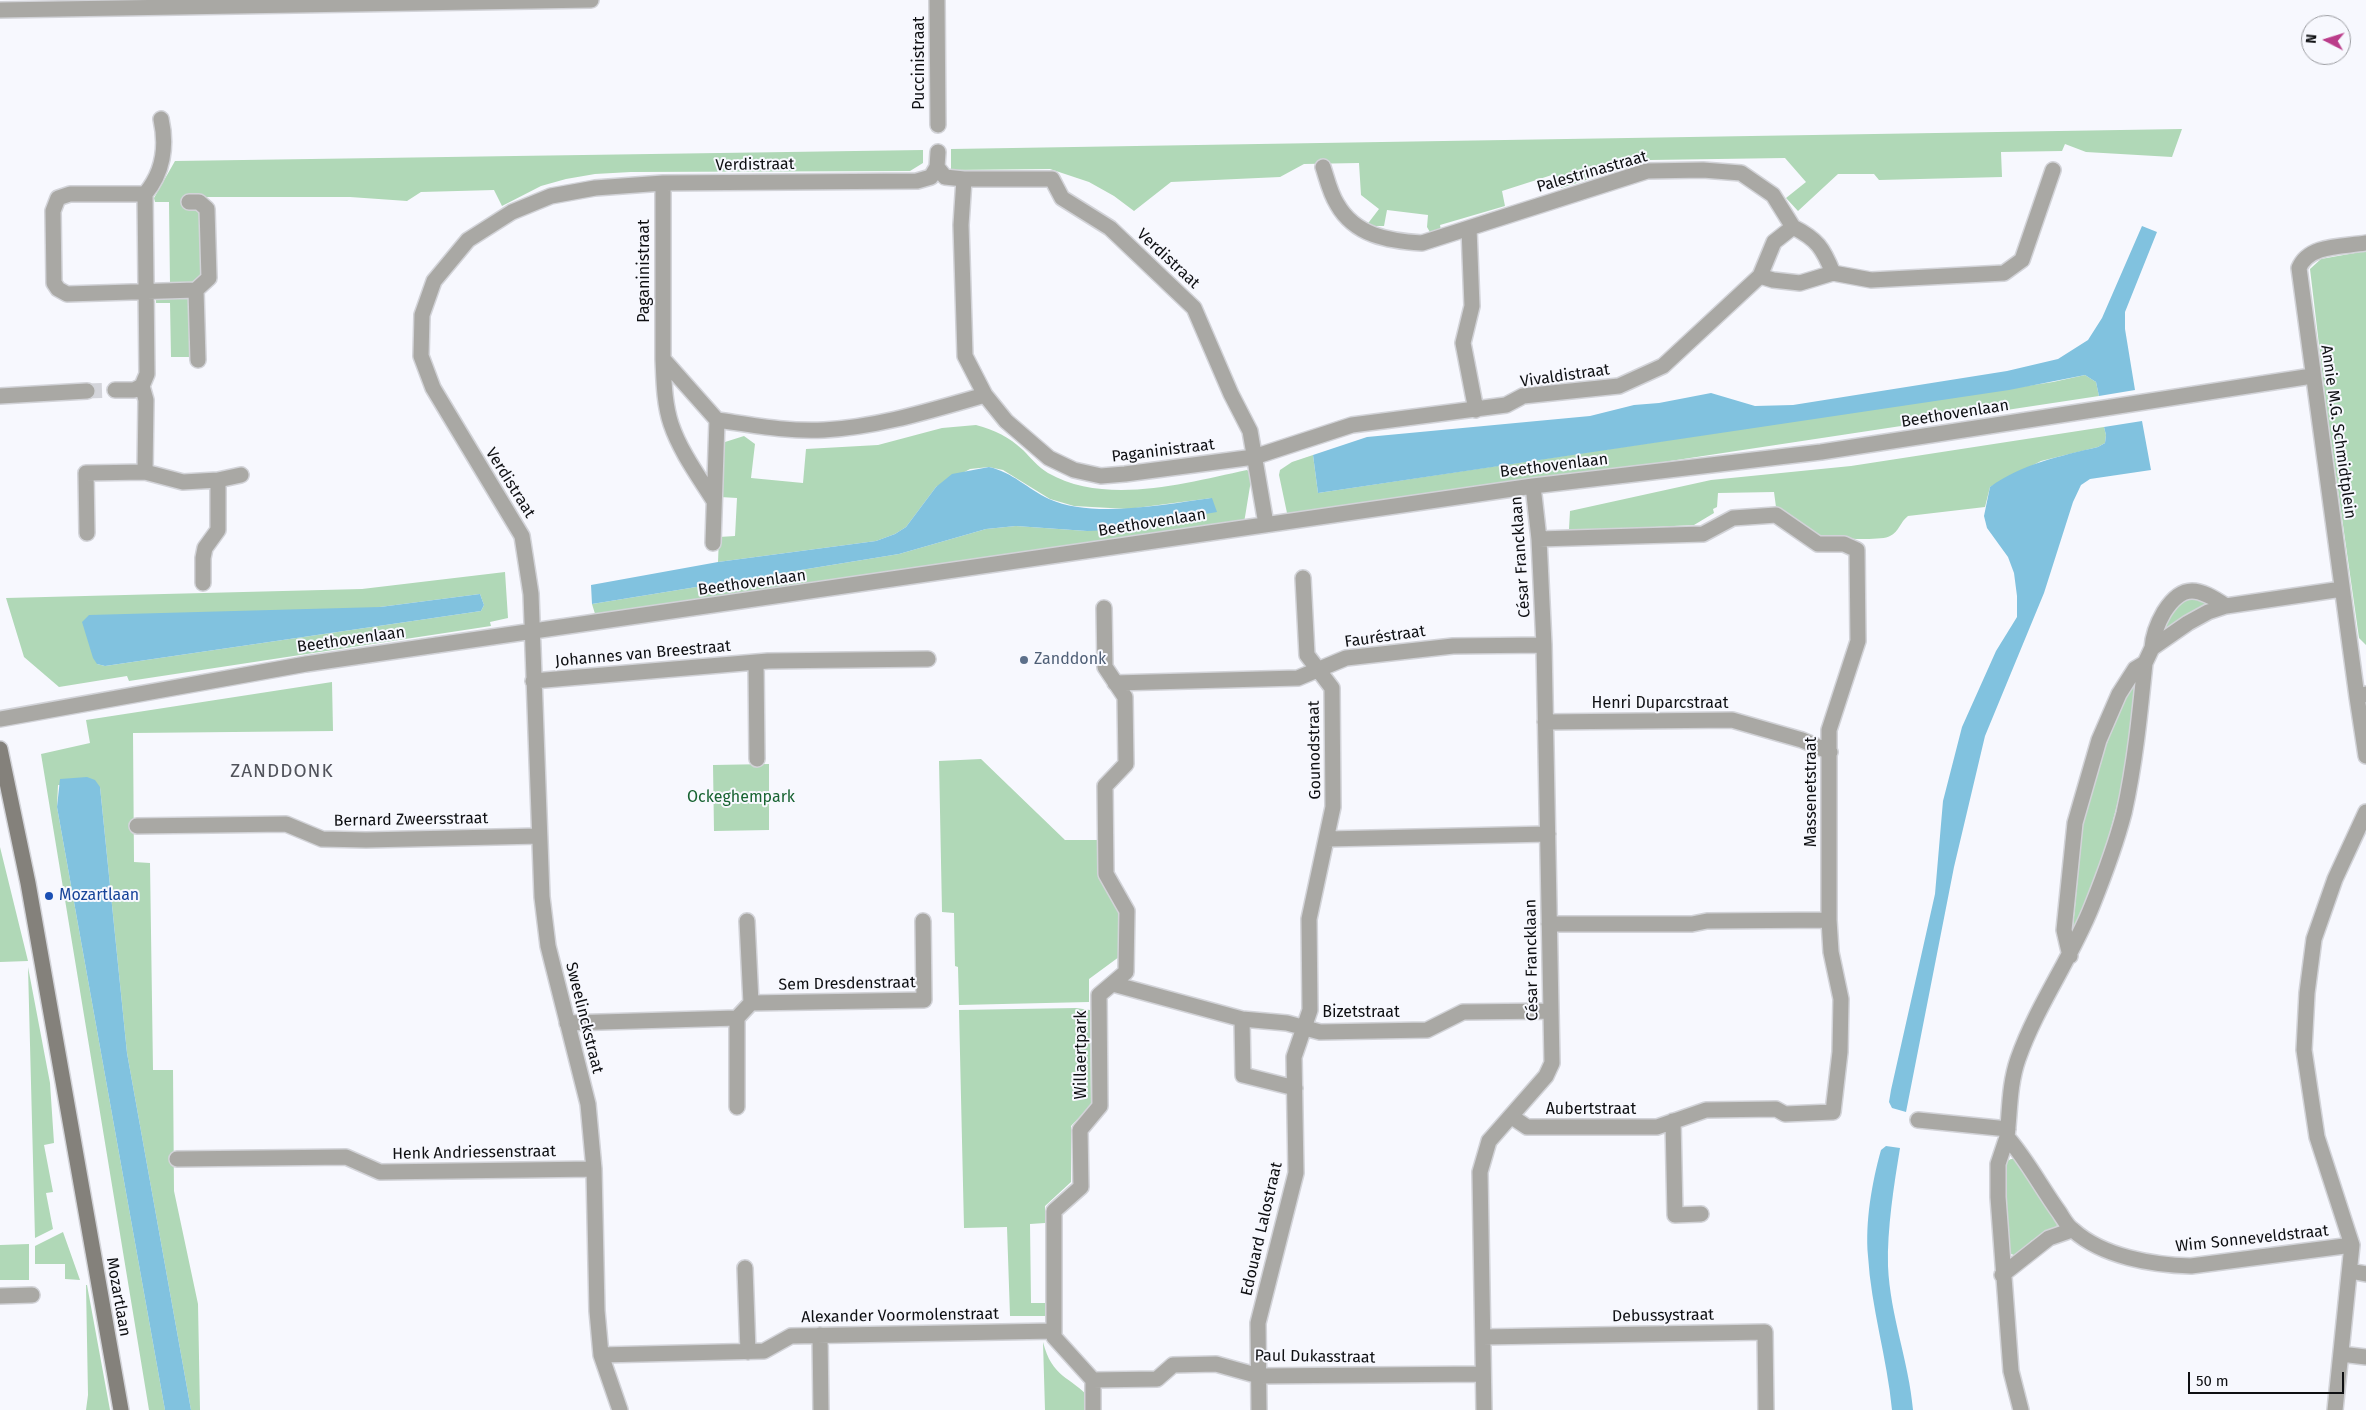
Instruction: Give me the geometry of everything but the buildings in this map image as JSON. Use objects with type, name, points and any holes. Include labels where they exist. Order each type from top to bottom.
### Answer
[{"type":"street","points":[[0,10],[292,2],[591,0]]},
{"type":"street","name":"Puccinistraat","points":[[937,0],[938,125]]},
{"type":"street","points":[[145,472],[146,400],[142,386],[147,374],[145,194],[155,182],[163,163],[163,128],[161,119]]},
{"type":"street","name":"Verdistraat","points":[[532,632],[531,594],[522,536],[434,388],[421,356],[422,315],[434,281],[468,240],[512,212],[551,196],[595,188],[663,183],[917,181],[931,177],[938,159],[945,177],[964,179],[1052,179],[1062,198],[1110,228],[1194,308],[1231,394],[1250,431],[1266,524]]},
{"type":"street","name":"Palestrinastraat","points":[[1323,167],[1336,203],[1345,216],[1364,232],[1393,241],[1422,243],[1647,171],[1703,170],[1741,173],[1773,195],[1793,227]]},
{"type":"street","points":[[1760,276],[1773,280],[1800,283],[1833,273],[1871,280],[2004,272],[2022,260],[2053,170]]},
{"type":"street","name":"Paganinistraat","points":[[964,179],[961,225],[965,356],[985,395],[1006,421],[1050,458],[1074,470],[1101,476],[1254,456]]},
{"type":"street","name":"Paganinistraat","points":[[663,183],[663,358],[665,395],[671,424],[691,465],[714,501]]},
{"type":"street","points":[[145,194],[70,194],[58,198],[53,211],[54,282],[58,289],[67,294],[196,290],[209,278],[207,209],[198,202],[189,202]]},
{"type":"street","points":[[1793,227],[1810,235],[1824,251],[1833,273]]},
{"type":"street","name":"Vivaldistraat","points":[[1254,456],[1352,425],[1506,406],[1523,396],[1619,386],[1662,366],[1760,276],[1774,242],[1793,227]]},
{"type":"street","points":[[1469,228],[1472,306],[1463,343],[1476,410]]},
{"type":"street","name":"Annie M.G. Schmidtplein","points":[[2366,243],[2308,254],[2303,259],[2299,268],[2342,589],[2362,695],[2366,756]]},
{"type":"street","points":[[196,290],[198,360]]},
{"type":"street","points":[[663,358],[717,420],[773,428],[822,430],[876,425],[985,395]]},
{"type":"street","name":"Beethovenlaan","points":[[0,719],[306,664],[814,592],[1533,486],[1821,452],[2312,376]]},
{"type":"street","points":[[115,390],[134,390],[142,386]]},
{"type":"street","points":[[0,396],[87,391]]},
{"type":"street","points":[[713,543],[717,420]]},
{"type":"street","points":[[87,533],[86,473],[145,472],[183,482],[218,480],[242,475]]},
{"type":"street","points":[[203,583],[202,558],[218,530],[218,480]]},
{"type":"street","name":"César Francklaan","points":[[1484,1410],[1480,1172],[1489,1141],[1546,1076],[1552,1063],[1544,646],[1540,540],[1533,486]]},
{"type":"street","name":"Massenetstraat","points":[[1540,540],[1704,534],[1733,518],[1776,515],[1818,544],[1844,544],[1857,550],[1858,641],[1829,730],[1829,920],[1831,952],[1841,999],[1840,1052],[1833,1112]]},
{"type":"street","name":"Gounodstraat","points":[[1303,578],[1307,656],[1332,688],[1333,807],[1309,919],[1310,1010],[1305,1028]]},
{"type":"street","points":[[2152,648],[2208,612],[2226,606],[2342,589]]},
{"type":"street","points":[[2021,1410],[2011,1371],[2002,1275],[1998,1164],[2007,1133],[2010,1088],[2018,1060],[2032,1025],[2070,956],[2092,907],[2124,813],[2137,738],[2145,663],[2152,648],[2153,634],[2173,598],[2184,592],[2197,591],[2226,606]]},
{"type":"street","name":"Willaertpark","points":[[1054,1331],[1054,1211],[1081,1188],[1080,1130],[1100,1106],[1099,995],[1126,972],[1127,911],[1106,874],[1105,786],[1126,764],[1124,697],[1104,667],[1104,608]]},
{"type":"street","name":"Sweelinckstraat","points":[[532,632],[542,897],[548,946],[588,1104],[594,1169],[597,1311],[601,1355],[620,1410]]},
{"type":"street","name":"Fauréstraat","points":[[1115,683],[1298,678],[1319,671],[1346,658],[1453,646],[1544,646]]},
{"type":"street","name":"Johannes van Breestraat","points":[[533,681],[756,662],[928,659]]},
{"type":"street","points":[[756,662],[757,759]]},
{"type":"street","points":[[2070,956],[2065,922],[2071,851],[2082,796],[2099,740],[2119,694],[2135,670],[2145,663]]},
{"type":"street","name":"Henri Duparcstraat","points":[[1546,722],[1732,720],[1802,740],[1830,752]]},
{"type":"street","name":"Mozartlaan","points":[[0,749],[28,883],[121,1410]]},
{"type":"street","points":[[2335,1410],[2352,1245],[2317,1137],[2304,1050],[2307,993],[2314,939],[2335,879],[2366,812]]},
{"type":"street","name":"Bernard Zweersstraat","points":[[137,826],[286,824],[322,839],[366,840],[539,836]]},
{"type":"street","points":[[1327,839],[1548,834]]},
{"type":"street","points":[[1549,924],[1692,924],[1706,921],[1829,920]]},
{"type":"street","points":[[737,1107],[737,1018],[751,1003],[747,921]]},
{"type":"street","name":"Sem Dresdenstraat","points":[[751,1003],[924,1000],[923,921]]},
{"type":"street","name":"Bizetstraat","points":[[1113,984],[1242,1020],[1287,1023],[1320,1032],[1427,1030],[1463,1012],[1551,1011]]},
{"type":"street","points":[[566,1023],[737,1018]]},
{"type":"street","points":[[1242,1020],[1243,1075],[1295,1088]]},
{"type":"street","name":"Edouard Lalostraat","points":[[1259,1410],[1258,1323],[1296,1173],[1294,1057],[1305,1028]]},
{"type":"street","name":"Aubertstraat","points":[[1512,1117],[1527,1127],[1657,1127],[1706,1110],[1776,1109],[1785,1114],[1833,1112]]},
{"type":"street","points":[[1918,1120],[2007,1133]]},
{"type":"street","points":[[1673,1121],[1674,1214],[1701,1214]]},
{"type":"street","name":"Wim Sonneveldstraat","points":[[2007,1133],[2044,1191],[2072,1230],[2128,1258],[2167,1266],[2191,1266],[2352,1245]]},
{"type":"street","name":"Henk Andriessenstraat","points":[[177,1158],[346,1157],[380,1172],[594,1169]]},
{"type":"street","points":[[2002,1275],[2049,1238],[2072,1230]]},
{"type":"street","points":[[745,1268],[748,1352]]},
{"type":"street","points":[[2350,1271],[2366,1274]]},
{"type":"street","points":[[0,1296],[32,1295]]},
{"type":"street","points":[[1054,1331],[1054,1337],[1093,1380],[1094,1410]]},
{"type":"street","name":"Alexander Voormolenstraat","points":[[601,1355],[764,1351],[791,1336],[1054,1331]]},
{"type":"street","name":"Debussystraat","points":[[1483,1337],[1766,1332],[1766,1410]]},
{"type":"street","points":[[820,1335],[821,1410]]},
{"type":"street","points":[[2341,1354],[2366,1357]]},
{"type":"street","name":"Paul Dukasstraat","points":[[1093,1380],[1157,1379],[1173,1365],[1216,1364],[1258,1376],[1484,1374]]},
{"type":"green space","points":[[2182,129],[2172,157],[2086,152],[2065,144],[2062,151],[2001,152],[2002,177],[1879,180],[1874,174],[1838,174],[1798,211],[1786,198],[1806,182],[1785,158],[1650,160],[1561,188],[1555,174],[1502,191],[1505,206],[1440,225],[1441,230],[1431,234],[1427,227],[1428,215],[1387,210],[1384,226],[1366,226],[1379,209],[1361,195],[1359,163],[1304,164],[1280,177],[1171,182],[1134,211],[1114,196],[1089,182],[1050,169],[951,170],[951,149]]},
{"type":"green space","points":[[923,150],[923,163],[910,171],[631,172],[595,174],[541,186],[502,206],[494,190],[421,192],[407,201],[350,197],[186,197],[200,212],[202,277],[195,284],[170,284],[169,202],[155,202],[154,198],[175,161]]},
{"type":"green space","points":[[2366,251],[2366,645],[2359,638],[2327,412],[2310,269],[2321,259]]},
{"type":"green space","points":[[156,296],[186,296],[191,301],[192,357],[171,357],[170,303],[156,303]]},
{"type":"green space","points":[[2085,375],[2096,382],[2099,396],[1294,518],[1289,518],[1287,513],[1279,475],[1280,470],[1292,462],[1313,455],[1318,493],[2053,382]]},
{"type":"green space","points":[[976,425],[996,432],[1012,441],[1048,473],[1071,483],[1095,488],[1120,490],[1146,489],[1198,481],[1247,470],[1252,474],[1244,523],[596,617],[592,604],[899,554],[986,529],[1016,526],[1087,531],[1212,498],[1128,509],[1074,506],[1050,499],[1003,470],[989,467],[970,469],[936,487],[906,527],[895,534],[876,541],[718,562],[719,537],[735,536],[737,498],[720,497],[720,459],[725,442],[744,436],[755,444],[751,478],[803,483],[806,449],[878,445],[942,428]]},
{"type":"green space","points":[[2104,427],[2105,443],[2098,447],[2041,461],[1990,487],[1985,507],[1908,516],[1895,532],[1884,538],[1850,539],[1810,533],[1776,507],[1774,492],[1718,493],[1717,507],[1713,509],[1714,513],[1694,525],[1576,531],[1569,529],[1570,511],[1711,480],[1851,466]]},
{"type":"green space","points":[[505,572],[508,618],[490,622],[491,626],[129,681],[127,676],[59,687],[24,657],[6,598],[362,589]],"holes":[[[480,594],[484,605],[481,611],[105,666],[97,664],[380,607]]]},
{"type":"green space","points":[[2193,598],[2209,604],[2165,629],[2164,626],[2179,604]]},
{"type":"green space","points":[[332,682],[333,731],[133,733],[134,862],[150,863],[153,1070],[173,1070],[174,1191],[198,1304],[200,1410],[191,1410],[127,1053],[100,787],[58,785],[57,807],[165,1410],[149,1410],[41,754],[90,743],[86,720]]},
{"type":"green space","points":[[2135,683],[2137,685],[2129,747],[2116,808],[2099,868],[2076,927],[2073,927],[2083,825],[2095,774],[2128,689]]},
{"type":"green space","points":[[981,759],[1065,840],[1098,840],[1099,876],[1122,916],[1123,954],[1089,979],[1089,1002],[959,1005],[958,967],[955,966],[954,913],[942,912],[939,761]]},
{"type":"green space","name":"Ockeghempark","points":[[769,764],[769,830],[714,831],[713,765]]},
{"type":"green space","points":[[0,847],[28,961],[0,962]]},
{"type":"green space","points":[[28,967],[50,1083],[54,1143],[44,1145],[53,1192],[46,1193],[53,1229],[35,1238]]},
{"type":"green space","points":[[1076,1008],[1090,1010],[1091,1105],[1071,1126],[1071,1182],[1045,1206],[1045,1223],[1030,1224],[1031,1303],[1046,1303],[1047,1316],[1010,1316],[1007,1227],[964,1228],[959,1010]]},
{"type":"green space","points":[[2017,1159],[2034,1189],[2058,1222],[2056,1228],[2031,1241],[2016,1256],[2009,1253],[2005,1167],[2007,1161]]},
{"type":"green space","points":[[63,1232],[80,1280],[65,1279],[65,1264],[35,1264],[35,1246]]},
{"type":"green space","points":[[29,1244],[29,1280],[0,1280],[0,1245]]},
{"type":"green space","points":[[86,1285],[110,1410],[86,1410],[88,1395]]},
{"type":"green space","points":[[1043,1342],[1051,1363],[1091,1399],[1090,1410],[1045,1410]]},
{"type":"water","points":[[2142,226],[2157,232],[2125,312],[2125,329],[2135,390],[2099,396],[2096,382],[2085,375],[2009,390],[1318,493],[1313,455],[1367,437],[1590,416],[1634,405],[1659,403],[1711,393],[1755,406],[1793,405],[2007,371],[2058,359],[2088,340],[2102,318]]},
{"type":"water","points":[[2142,421],[2151,470],[2090,479],[2081,485],[2073,502],[2044,593],[1985,736],[1954,867],[1906,1112],[1892,1108],[1889,1102],[1891,1090],[1935,894],[1943,801],[1962,727],[1996,651],[2017,617],[2014,573],[2008,557],[1987,528],[1984,516],[1990,487],[2015,472],[2028,467],[2098,447],[2105,443],[2104,427]]},
{"type":"water","points":[[989,467],[1013,477],[1049,499],[1067,505],[1086,508],[1129,508],[1212,498],[1217,512],[1113,530],[1087,531],[1016,526],[986,529],[899,554],[592,604],[591,585],[718,562],[876,541],[895,534],[906,527],[936,487],[952,474]]},
{"type":"water","points":[[480,594],[484,605],[481,611],[105,666],[97,664],[93,658],[82,622],[89,615],[380,607]]},
{"type":"water","points":[[87,777],[95,780],[100,787],[127,1053],[191,1410],[165,1410],[57,807],[60,779]]},
{"type":"water","points":[[1886,1146],[1900,1148],[1893,1192],[1888,1266],[1892,1302],[1908,1374],[1913,1410],[1892,1410],[1870,1275],[1867,1243],[1870,1202],[1881,1150]]},
{"type":"tunnel","points":[[87,391],[115,390]]},
{"type":"place","name":"Zanddonk","points":[[1024,660]]},
{"type":"place","name":"Mozartlaan","points":[[49,896]]},
{"type":"district","name":"ZANDDONK","points":[[282,772]]}]
